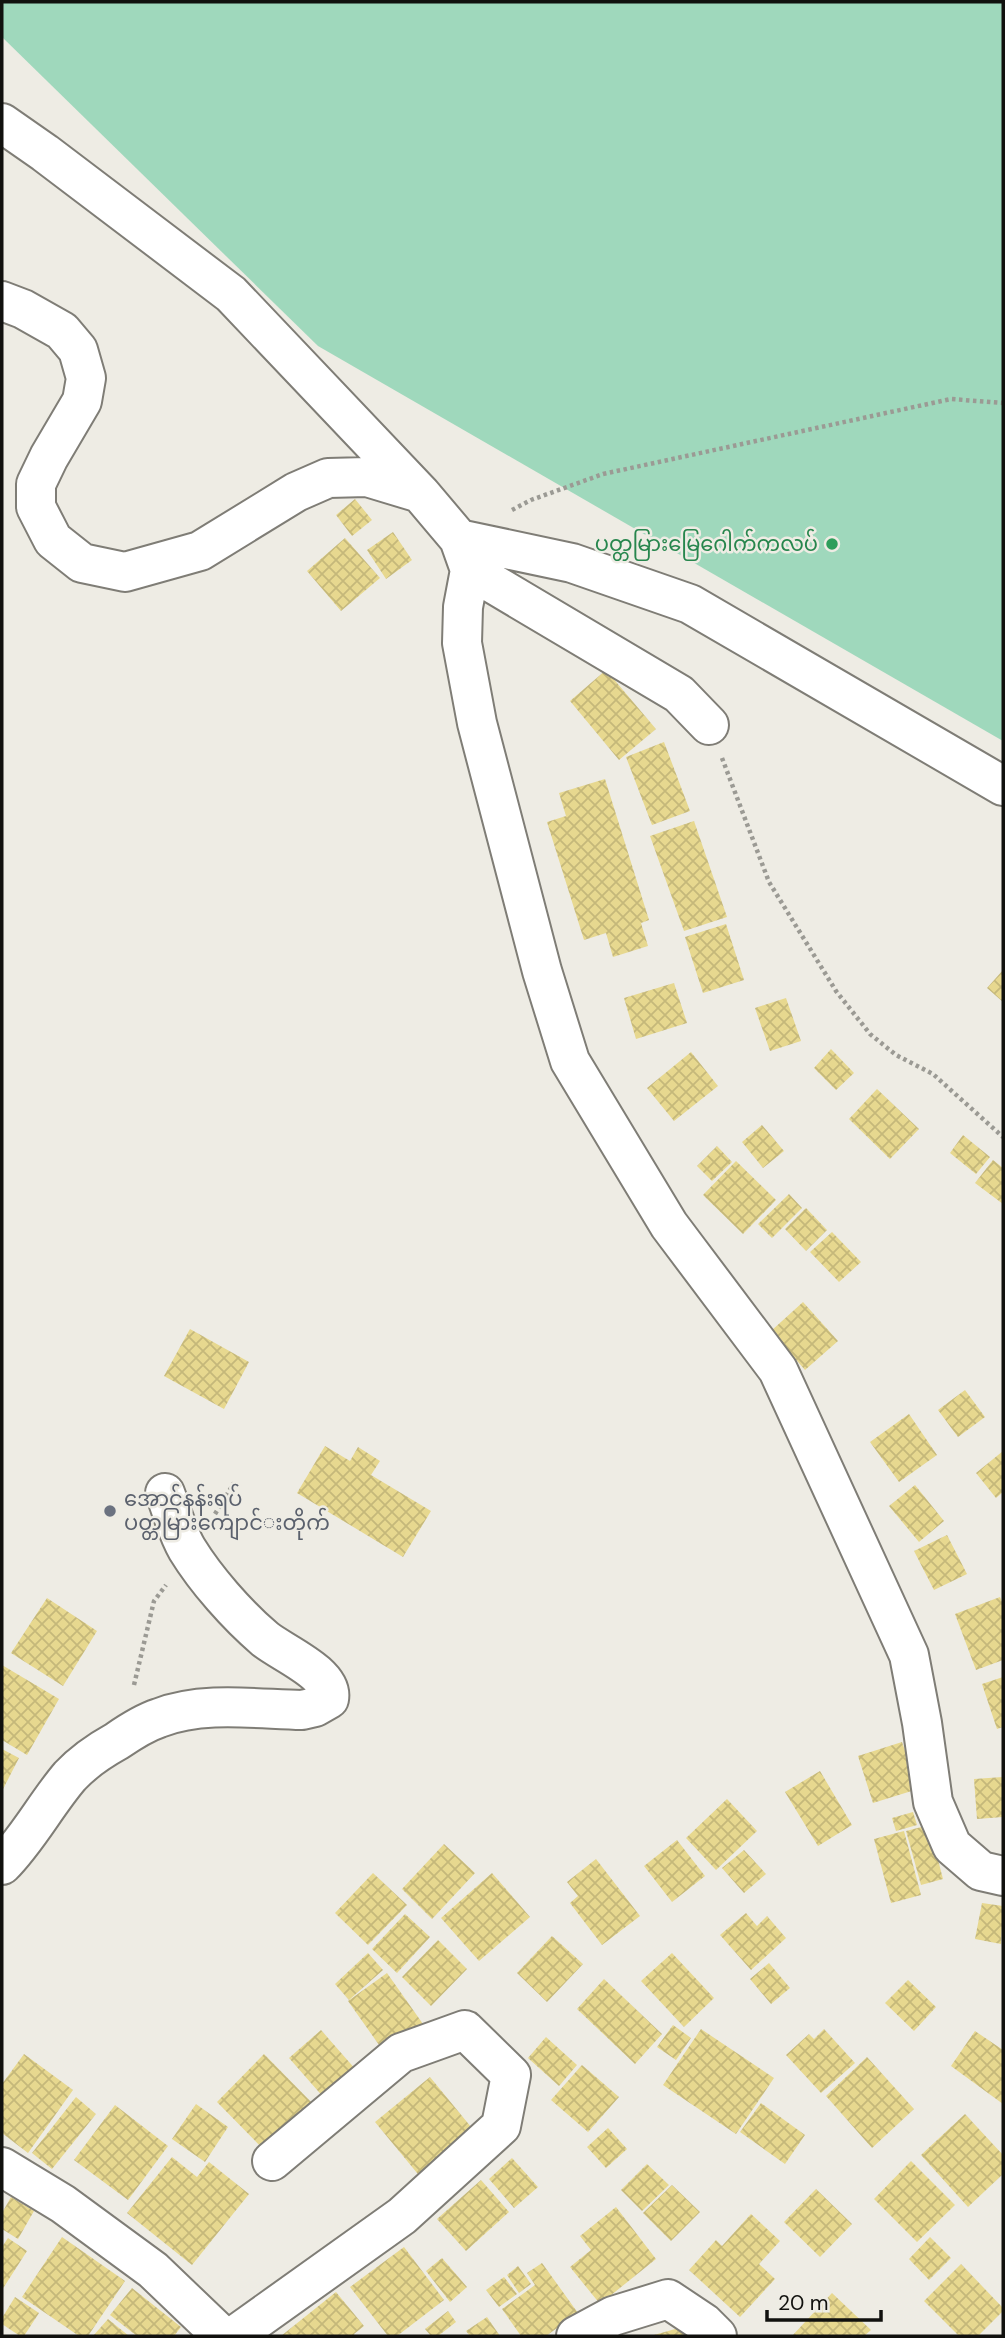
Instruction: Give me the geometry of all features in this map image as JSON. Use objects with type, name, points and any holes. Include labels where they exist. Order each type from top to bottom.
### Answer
[{"type":"street","points":[[2,123],[231,294],[421,494],[464,554],[679,694],[709,724]]},
{"type":"street","points":[[2,301],[23,309],[62,331],[78,351],[86,378],[82,401],[48,457],[36,484],[36,507],[53,540],[82,563],[125,572],[200,551],[296,492],[328,478],[366,477],[421,494]]},
{"type":"street","points":[[464,554],[572,563],[690,604],[1003,786]]},
{"type":"street","points":[[464,554],[462,643],[477,723],[542,971],[570,1061],[669,1225],[778,1370],[909,1655],[933,1802],[952,1846],[981,1871],[1003,1876]]},
{"type":"street","points":[[2,1865],[84,1761],[134,1730],[160,1717],[186,1711],[217,1708],[302,1710],[315,1707],[329,1699],[329,1688],[319,1675],[275,1647],[238,1616],[190,1554],[165,1493]]},
{"type":"street","points":[[234,2336],[402,2216],[501,2126],[511,2075],[465,2030],[401,2053],[272,2161]]},
{"type":"street","points":[[2,2167],[63,2204],[153,2270],[222,2336]]},
{"type":"street","points":[[576,2336],[613,2316],[668,2299],[704,2323],[717,2336]]},
{"type":"path","points":[[464,554],[531,500],[603,474],[951,399],[1003,403]]},
{"type":"path","points":[[709,724],[769,882],[836,991],[870,1034],[896,1055],[933,1074],[1003,1137]]},
{"type":"path","points":[[130,1691],[137,1681],[154,1601],[190,1554],[234,1483]]},
{"type":"green space","name":"ပတ္တမြားမြေဂေါက်ကလပ်","points":[[2,2],[1003,2],[1003,741],[318,346],[2,37]]},
{"type":"building","points":[[355,499],[372,520],[352,536],[336,515]]},
{"type":"building","points":[[393,532],[412,560],[386,579],[367,550]]},
{"type":"building","points":[[345,538],[380,578],[341,611],[307,571]]},
{"type":"building","points":[[606,670],[656,729],[619,760],[570,701]]},
{"type":"building","points":[[664,742],[690,811],[652,825],[626,757]]},
{"type":"building","points":[[605,779],[649,920],[641,923],[648,946],[613,957],[606,933],[584,940],[547,822],[566,816],[559,793]]},
{"type":"building","points":[[694,821],[727,917],[684,931],[650,836]]},
{"type":"building","points":[[726,924],[744,980],[703,993],[685,937]]},
{"type":"building","points":[[1003,970],[1003,1002],[987,988]]},
{"type":"building","points":[[674,983],[687,1023],[636,1039],[624,998]]},
{"type":"building","points":[[786,998],[801,1041],[770,1051],[755,1008]]},
{"type":"building","points":[[831,1049],[854,1073],[836,1090],[814,1068]]},
{"type":"building","points":[[691,1052],[718,1086],[674,1121],[647,1088]]},
{"type":"building","points":[[877,1089],[919,1129],[890,1159],[849,1119]]},
{"type":"building","points":[[762,1125],[784,1151],[763,1168],[742,1142]]},
{"type":"building","points":[[963,1135],[990,1157],[976,1174],[950,1153]]},
{"type":"building","points":[[717,1146],[732,1162],[712,1181],[697,1166]]},
{"type":"building","points":[[993,1160],[1003,1168],[1003,1204],[975,1183]]},
{"type":"building","points":[[736,1161],[776,1200],[743,1234],[703,1195]]},
{"type":"building","points":[[789,1194],[802,1208],[772,1238],[758,1224]]},
{"type":"building","points":[[806,1208],[827,1230],[806,1251],[785,1229]]},
{"type":"building","points":[[832,1232],[861,1262],[839,1282],[810,1252]]},
{"type":"building","points":[[803,1302],[838,1341],[805,1370],[771,1331]]},
{"type":"building","points":[[190,1329],[249,1362],[224,1409],[164,1376]]},
{"type":"building","points":[[965,1390],[985,1417],[958,1437],[938,1410]]},
{"type":"building","points":[[909,1414],[937,1455],[899,1482],[870,1442]]},
{"type":"building","points":[[325,1446],[350,1461],[358,1447],[380,1461],[371,1475],[431,1511],[403,1557],[297,1493]]},
{"type":"building","points":[[1003,1451],[1003,1492],[996,1498],[976,1473]]},
{"type":"building","points":[[915,1485],[944,1521],[919,1542],[889,1506]]},
{"type":"building","points":[[947,1535],[967,1574],[934,1590],[914,1551]]},
{"type":"building","points":[[1000,1597],[1003,1604],[1003,1660],[976,1670],[955,1614]]},
{"type":"building","points":[[47,1598],[97,1631],[63,1686],[11,1653]]},
{"type":"building","points":[[2,1665],[59,1699],[27,1755],[2,1740]]},
{"type":"building","points":[[1003,1677],[1003,1727],[997,1729],[982,1684]]},
{"type":"building","points":[[902,1742],[918,1789],[873,1803],[858,1756]]},
{"type":"building","points":[[2,1749],[19,1758],[2,1791]]},
{"type":"building","points":[[820,1771],[852,1825],[818,1846],[785,1792]]},
{"type":"building","points":[[1003,1777],[1003,1817],[977,1819],[974,1779]]},
{"type":"building","points":[[727,1799],[757,1831],[716,1870],[686,1838]]},
{"type":"building","points":[[913,1812],[917,1825],[896,1831],[892,1818]]},
{"type":"building","points":[[929,1825],[943,1879],[921,1885],[906,1831]]},
{"type":"building","points":[[904,1831],[921,1895],[891,1903],[874,1839]]},
{"type":"building","points":[[677,1840],[705,1876],[672,1902],[644,1866]]},
{"type":"building","points":[[444,1844],[475,1873],[432,1919],[402,1889]]},
{"type":"building","points":[[744,1850],[766,1874],[744,1893],[722,1868]]},
{"type":"building","points":[[596,1859],[640,1916],[602,1945],[570,1903],[578,1896],[567,1882]]},
{"type":"building","points":[[373,1873],[407,1905],[368,1945],[335,1913]]},
{"type":"building","points":[[492,1873],[530,1917],[479,1961],[441,1918]]},
{"type":"building","points":[[982,1903],[1003,1906],[1001,1944],[975,1939]]},
{"type":"building","points":[[746,1913],[757,1926],[767,1916],[786,1938],[751,1970],[720,1935]]},
{"type":"building","points":[[405,1914],[430,1937],[397,1973],[372,1949]]},
{"type":"building","points":[[552,1936],[583,1964],[547,2002],[517,1973]]},
{"type":"building","points":[[438,1940],[467,1969],[431,2006],[402,1977]]},
{"type":"building","points":[[368,1953],[383,1970],[349,2000],[335,1984]]},
{"type":"building","points":[[672,1953],[714,1998],[684,2027],[641,1981]]},
{"type":"building","points":[[769,1963],[790,1988],[771,2004],[750,1979]]},
{"type":"building","points":[[387,1973],[423,2024],[384,2052],[348,2001]]},
{"type":"building","points":[[604,1979],[662,2034],[635,2064],[577,2009]]},
{"type":"building","points":[[908,1980],[936,2007],[914,2031],[885,2003]]},
{"type":"building","points":[[673,2025],[691,2038],[676,2060],[657,2047]]},
{"type":"building","points":[[701,2029],[774,2078],[736,2134],[663,2085]]},
{"type":"building","points":[[824,2029],[855,2063],[821,2093],[786,2055],[809,2034],[814,2039]]},
{"type":"building","points":[[321,2030],[364,2079],[332,2107],[289,2058]]},
{"type":"building","points":[[975,2031],[1003,2050],[1003,2104],[951,2066]]},
{"type":"building","points":[[546,2037],[577,2065],[559,2086],[528,2058]]},
{"type":"building","points":[[24,2054],[73,2090],[28,2153],[2,2133],[2,2084]]},
{"type":"building","points":[[264,2054],[319,2110],[271,2157],[217,2102]]},
{"type":"building","points":[[867,2057],[914,2109],[872,2148],[826,2096]]},
{"type":"building","points":[[582,2065],[619,2097],[588,2132],[551,2100]]},
{"type":"building","points":[[430,2077],[476,2133],[422,2179],[375,2122]]},
{"type":"building","points":[[76,2097],[96,2114],[52,2169],[32,2153]]},
{"type":"building","points":[[761,2103],[805,2135],[785,2164],[740,2132]]},
{"type":"building","points":[[196,2104],[228,2127],[205,2162],[172,2139]]},
{"type":"building","points":[[115,2105],[168,2146],[128,2200],[74,2160]]},
{"type":"building","points":[[965,2114],[1003,2155],[1003,2174],[968,2207],[921,2155]]},
{"type":"building","points":[[608,2128],[627,2149],[606,2168],[587,2147]]},
{"type":"building","points":[[172,2157],[197,2177],[209,2162],[249,2194],[192,2265],[127,2213]]},
{"type":"building","points":[[512,2158],[538,2187],[514,2208],[489,2179]]},
{"type":"building","points":[[911,2161],[955,2205],[917,2242],[874,2199]]},
{"type":"building","points":[[647,2164],[669,2185],[642,2211],[621,2190]]},
{"type":"building","points":[[481,2180],[509,2212],[466,2251],[437,2219]]},
{"type":"building","points":[[672,2185],[700,2212],[671,2241],[643,2213]]},
{"type":"building","points":[[816,2189],[852,2224],[820,2257],[784,2222]]},
{"type":"building","points":[[11,2197],[34,2211],[18,2239],[2,2229],[2,2213]]},
{"type":"building","points":[[616,2207],[656,2259],[600,2304],[570,2267],[591,2250],[580,2236]]},
{"type":"building","points":[[751,2214],[780,2241],[759,2264],[775,2279],[740,2317],[689,2270],[716,2240],[722,2246]]},
{"type":"building","points":[[62,2237],[125,2281],[88,2336],[79,2336],[22,2297]]},
{"type":"building","points":[[930,2237],[951,2258],[929,2280],[909,2259]]},
{"type":"building","points":[[8,2238],[27,2251],[2,2290],[2,2247]]},
{"type":"building","points":[[404,2247],[444,2300],[397,2336],[388,2336],[350,2287]]},
{"type":"building","points":[[442,2258],[467,2287],[450,2302],[426,2271]]},
{"type":"building","points":[[542,2263],[578,2313],[546,2336],[521,2336],[502,2309],[535,2285],[527,2273]]},
{"type":"building","points":[[961,2264],[1003,2308],[978,2336],[959,2336],[924,2301]]},
{"type":"building","points":[[518,2266],[531,2284],[519,2293],[507,2275]]},
{"type":"building","points":[[504,2277],[517,2294],[499,2307],[486,2290]]},
{"type":"building","points":[[132,2288],[181,2327],[174,2336],[137,2336],[110,2315]]},
{"type":"building","points":[[336,2292],[364,2326],[355,2336],[281,2336]]},
{"type":"building","points":[[832,2293],[871,2330],[864,2336],[792,2336]]},
{"type":"building","points":[[15,2297],[39,2313],[24,2336],[2,2324],[2,2318]]},
{"type":"building","points":[[448,2311],[456,2322],[438,2336],[431,2336],[425,2329]]},
{"type":"building","points":[[487,2317],[500,2336],[470,2336],[466,2331]]},
{"type":"building","points":[[108,2319],[129,2336],[93,2336]]},
{"type":"building","points":[[693,2324],[696,2336],[654,2336],[654,2335]]},
{"type":"place","name":"ပတ္တမြားမြေဂေါက်ကလပ်","points":[[832,544]]},
{"type":"place","name":"အောင်နန်းရပ် ပတ္တမြား‌ကျောင်‌းတိုက်","points":[[110,1511]]}]
